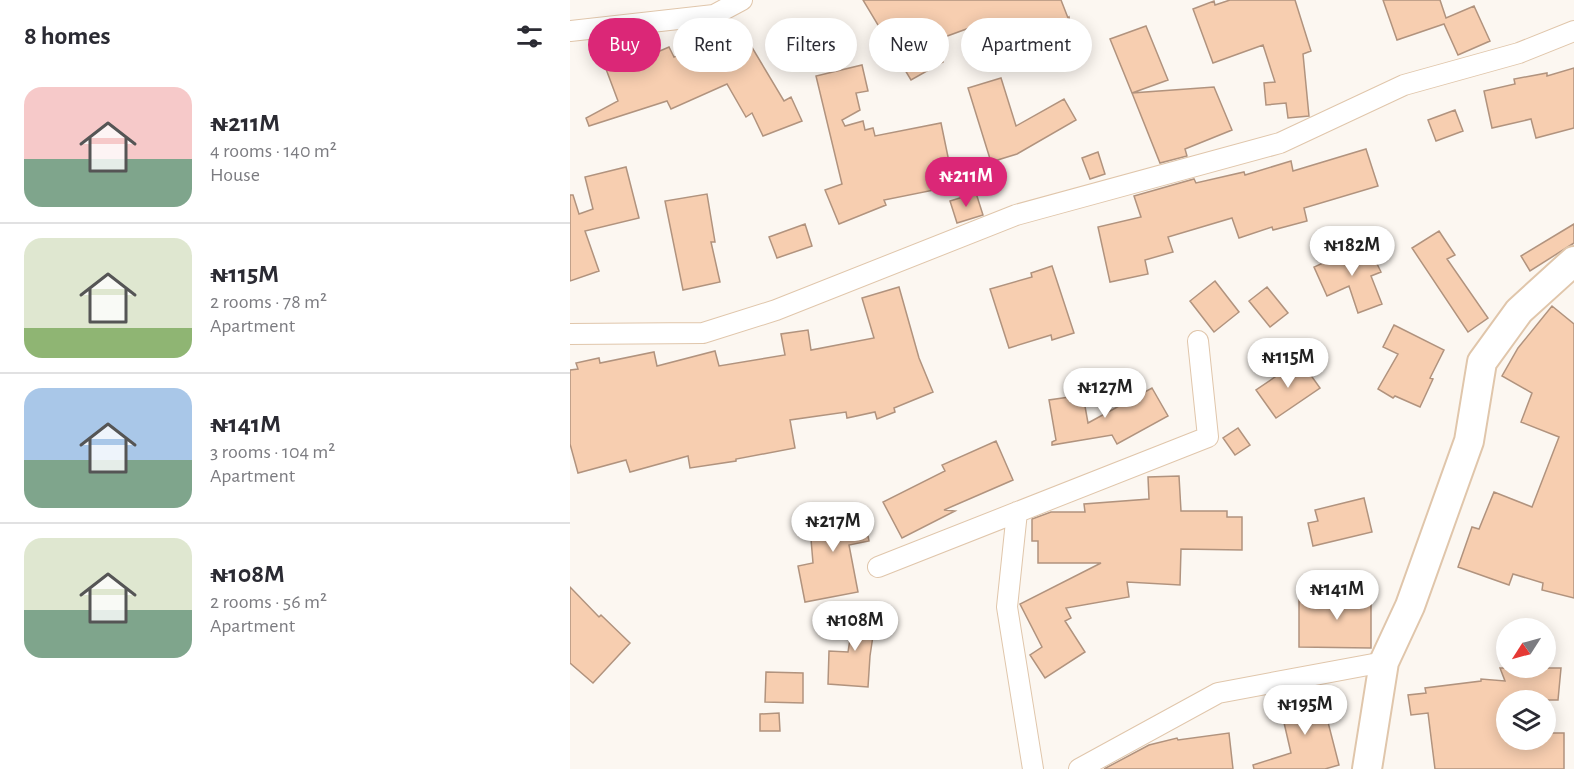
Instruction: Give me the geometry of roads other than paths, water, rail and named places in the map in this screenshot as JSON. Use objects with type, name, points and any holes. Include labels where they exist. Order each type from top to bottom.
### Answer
[{"type":"street","points":[[570,31],[714,15],[742,0]]},
{"type":"street","points":[[570,334],[703,333],[776,310],[1016,215],[1280,143],[1404,86],[1519,53],[1574,31]]},
{"type":"street","points":[[1367,769],[1384,662],[1410,606],[1469,441],[1482,362],[1520,311],[1574,261]]},
{"type":"street","points":[[878,567],[1208,437],[1198,341]]},
{"type":"street","points":[[1017,512],[1006,607],[1033,769]]},
{"type":"street","points":[[1079,769],[1218,693],[1384,662]]}]
